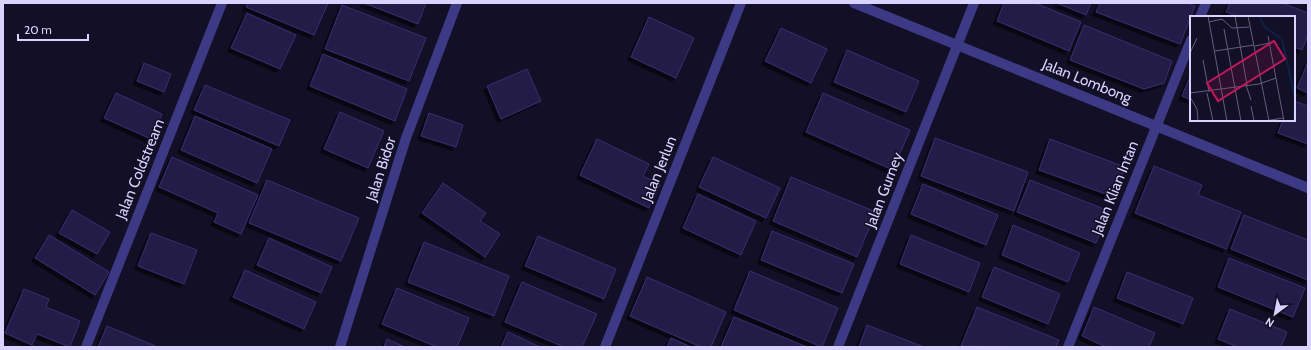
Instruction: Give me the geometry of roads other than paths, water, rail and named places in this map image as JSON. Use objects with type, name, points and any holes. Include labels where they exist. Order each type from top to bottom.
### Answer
[{"type":"street","name":"Jalan Coldstream","points":[[86,347],[222,3]]},
{"type":"street","name":"Jalan Bidor","points":[[340,347],[406,138],[457,3]]},
{"type":"street","name":"Jalan Jerlun","points":[[605,347],[741,3]]},
{"type":"street","name":"Jalan Lombong","points":[[854,3],[1308,188]]},
{"type":"street","name":"Jalan Gurney","points":[[838,347],[974,3]]},
{"type":"street","points":[[1200,16],[1206,3]]},
{"type":"street","name":"Jalan Klian Intan","points":[[1068,347],[1190,42]]}]
